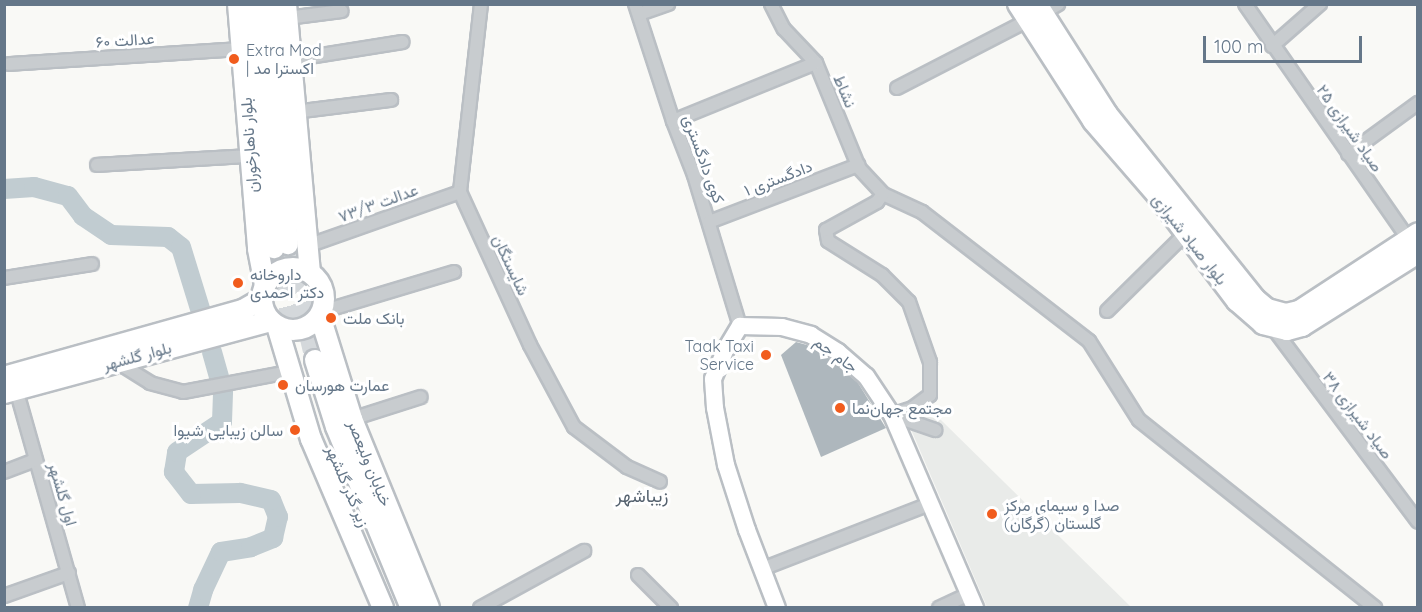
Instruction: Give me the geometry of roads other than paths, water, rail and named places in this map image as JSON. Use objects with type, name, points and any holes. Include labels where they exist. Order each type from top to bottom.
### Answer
[{"type":"main road","name":"بلوار ناهارخوران","points":[[238,4],[249,156],[287,245],[310,272]]},
{"type":"main road","points":[[254,4],[287,245]]},
{"type":"main road","points":[[269,4],[287,245]]},
{"type":"main road","name":"بلوار صیاد شیرازی","points":[[1036,10],[1093,121],[1161,190],[1255,299],[1274,312],[1286,314],[1313,304],[1415,248]]},
{"type":"main road","name":"بلوار ناهارخوران","points":[[263,292],[287,245],[294,112],[287,11]]},
{"type":"main road","name":"بلوار صیاد شیرازی","points":[[1161,190],[1185,233],[1237,301],[1251,316],[1273,328]]},
{"type":"main road","points":[[1273,328],[1287,330],[1302,326],[1415,248]]},
{"type":"main road","points":[[285,268],[298,268],[310,272],[319,281],[324,292],[320,314],[305,328],[295,330],[273,324],[265,314],[263,292],[273,274],[285,268]]},
{"type":"main road","name":"بلوار گلشهر","points":[[8,379],[243,310],[263,292]]},
{"type":"main road","name":"خیابان ولیعصر","points":[[320,314],[305,364],[310,439],[383,608]]},
{"type":"main road","name":"بلوار گلشهر","points":[[8,379],[117,362],[273,324]]},
{"type":"main road","name":"خیابان ولیعصر","points":[[273,324],[352,419],[429,608]]},
{"type":"main road","name":"زیر گذر گلشهر","points":[[305,364],[326,433],[400,608]]},
{"type":"main road","name":"زیر گذر گلشهر","points":[[305,364],[336,427],[411,608]]},
{"type":"street","points":[[460,192],[481,4]]},
{"type":"street","points":[[637,9],[668,4]]},
{"type":"street","name":"نشاط","points":[[771,4],[784,29],[816,63],[858,165],[883,194]]},
{"type":"street","name":"صیاد شیرازی ۲۵","points":[[1245,4],[1272,46],[1415,248]]},
{"type":"street","points":[[1272,46],[1320,4]]},
{"type":"street","name":"کوی دادگستری","points":[[637,9],[673,121],[694,175],[740,326]]},
{"type":"street","points":[[287,11],[342,10]]},
{"type":"street","points":[[897,88],[1036,10]]},
{"type":"street","points":[[290,60],[403,42]]},
{"type":"street","name":"عدالت ۶۰","points":[[9,64],[243,49]]},
{"type":"street","points":[[673,121],[816,63]]},
{"type":"street","points":[[294,112],[391,100]]},
{"type":"street","points":[[1348,154],[1418,103]]},
{"type":"street","points":[[97,165],[249,156]]},
{"type":"street","name":"دادگستری ۱","points":[[709,222],[858,165]]},
{"type":"street","name":"۷۳/۳ عدالت","points":[[287,245],[460,192]]},
{"type":"street","name":"شایستگان","points":[[460,192],[530,345],[574,427],[627,467],[660,482]]},
{"type":"street","points":[[892,415],[913,408],[930,395],[930,362],[909,302],[882,275],[828,241],[826,230],[877,202],[883,194],[921,212],[1089,340],[1139,420],[1375,608]]},
{"type":"street","points":[[1107,310],[1185,233]]},
{"type":"street","points":[[4,278],[92,264]]},
{"type":"street","points":[[320,314],[454,272]]},
{"type":"street","points":[[740,326],[726,349],[713,379],[715,408],[726,465],[777,608]]},
{"type":"street","name":"جام جم","points":[[740,326],[782,327],[811,336],[838,352],[866,376],[892,415],[972,601]]},
{"type":"street","name":"صیاد شیرازی ۳۸","points":[[1273,328],[1418,522]]},
{"type":"street","points":[[117,362],[150,383],[183,392],[236,382],[305,364]]},
{"type":"street","name":"اول گلشهر","points":[[8,379],[36,460],[78,608]]},
{"type":"street","points":[[352,419],[421,397]]},
{"type":"street","points":[[892,415],[936,430]]},
{"type":"street","points":[[4,472],[36,460]]},
{"type":"street","points":[[762,569],[930,504]]},
{"type":"street","points":[[480,608],[584,551]]},
{"type":"street","points":[[4,596],[69,573]]},
{"type":"street","points":[[638,575],[671,608]]},
{"type":"street","points":[[939,608],[972,601]]},
{"type":"waterway","points":[[4,189],[34,187],[68,196],[83,216],[111,235],[168,237],[181,247],[201,312]]},
{"type":"waterway","points":[[198,608],[203,590],[221,552],[251,547],[273,538],[278,517],[271,500],[240,493],[191,494],[174,472],[177,452],[222,422],[223,391],[212,352]]},
{"type":"tunnel","points":[[288,244],[315,360]]},
{"type":"tunnel","points":[[274,248],[294,330]]},
{"type":"place","name":"Extra Mod | اکسترا مد","points":[[234,59]]},
{"type":"place","name":"داروخانه دکتر احمدی","points":[[238,283]]},
{"type":"place","name":"بانک ملت","points":[[331,318]]},
{"type":"place","name":"Taak Taxi Service","points":[[766,355]]},
{"type":"place","name":"عمارت هورسان","points":[[283,385]]},
{"type":"place","name":"مجتمع جهان‌نما","points":[[840,408]]},
{"type":"place","name":"سالن زیبایی شیوا","points":[[295,430]]},
{"type":"place","name":"صدا و سیمای مرکز گلستان (گرگان)","points":[[992,514]]},
{"type":"district","name":"زیباشهر","points":[[642,496]]}]
